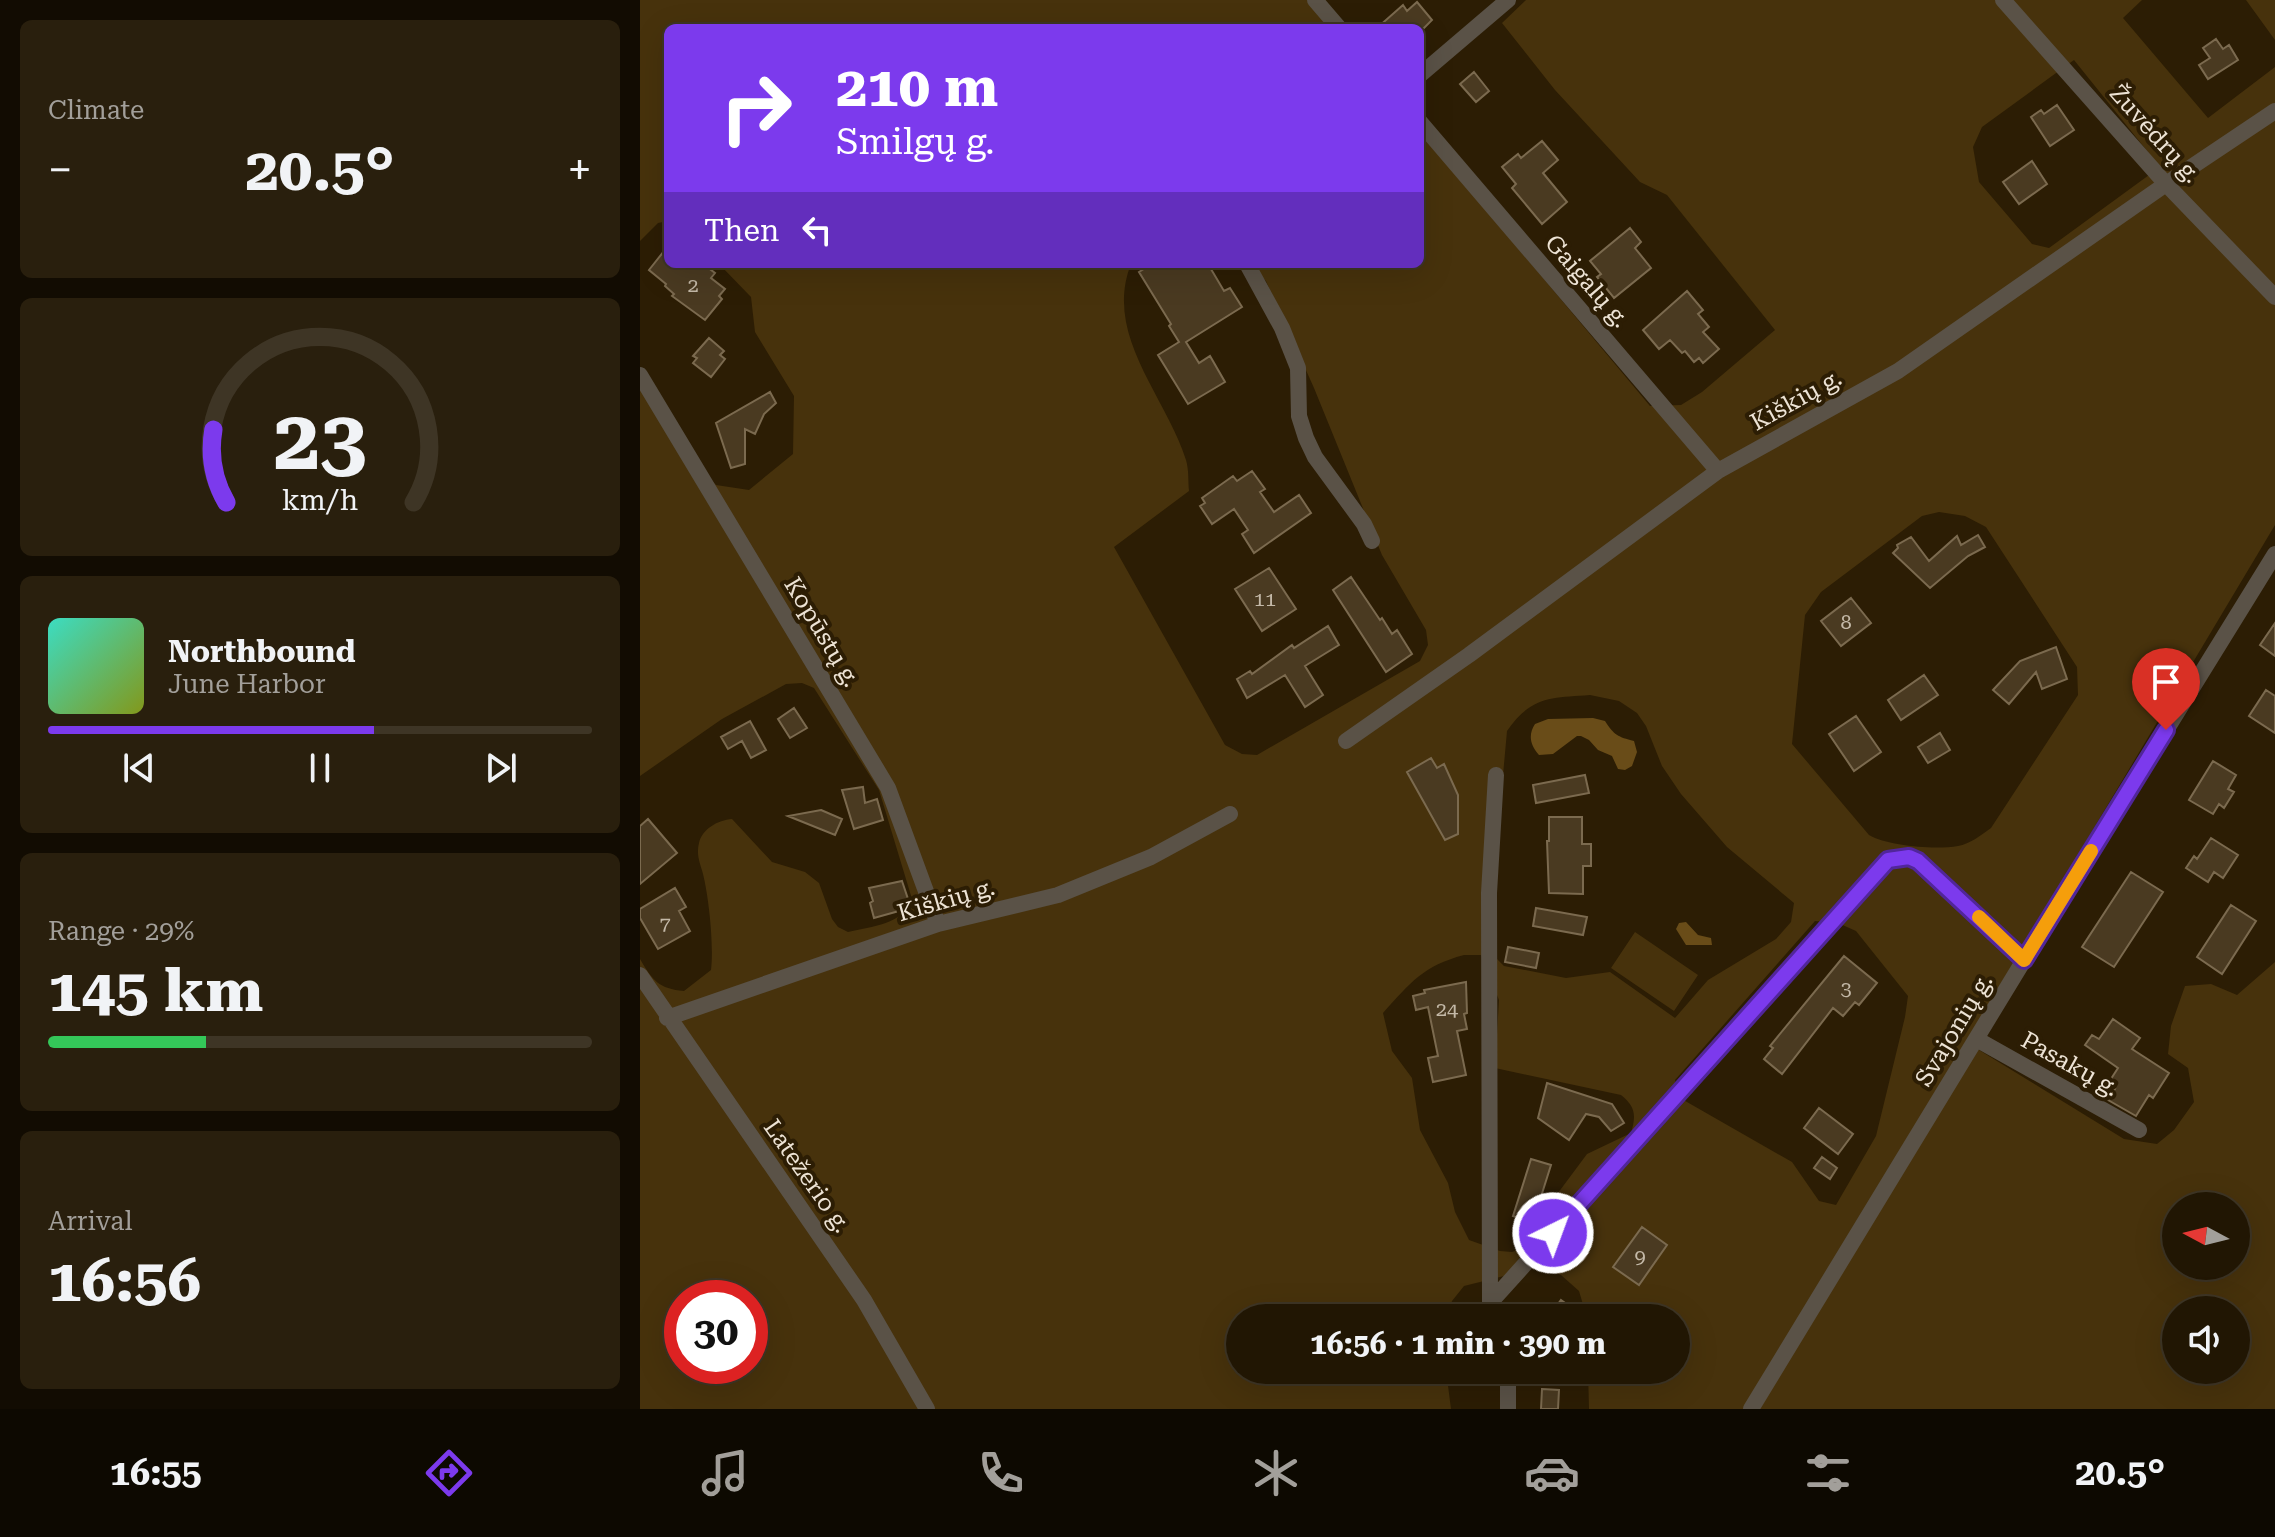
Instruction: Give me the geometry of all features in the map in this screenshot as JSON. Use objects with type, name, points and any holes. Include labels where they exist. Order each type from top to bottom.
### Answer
[{"type":"street","points":[[1315,0],[1336,24]]},
{"type":"street","points":[[1424,72],[1508,0]]},
{"type":"street","name":"Žuvėdrų g.","points":[[2003,0],[2166,184],[2275,297]]},
{"type":"street","name":"Kiškių g.","points":[[1346,741],[1469,655],[1718,471],[1898,371],[2275,111]]},
{"type":"street","name":"Gaigalų g.","points":[[1424,127],[1718,471]]},
{"type":"street","points":[[1249,268],[1282,328],[1298,368],[1299,416],[1306,438],[1315,457],[1364,524],[1372,541]]},
{"type":"street","name":"Kopūstų g.","points":[[640,375],[888,788],[938,924]]},
{"type":"street","name":"Svajonių g.","points":[[1751,1409],[2275,554]]},
{"type":"street","points":[[1492,1304],[1489,893],[1496,775]]},
{"type":"street","name":"Kiškių g.","points":[[667,1018],[938,924],[1058,895],[1151,857],[1230,814]]},
{"type":"street","points":[[1497,1304],[1888,860],[1909,857],[1918,861],[2024,960]]},
{"type":"street","name":"Latežerio g.","points":[[640,975],[864,1300],[927,1409]]},
{"type":"street","name":"Pasakų g.","points":[[1978,1040],[2139,1130]]},
{"type":"street","points":[[1508,1384],[1508,1409]]},
{"type":"shaded area","points":[[640,0],[1326,0],[1320,12],[1330,24],[664,24],[664,222],[658,223],[640,241]]},
{"type":"shaded area","points":[[1526,0],[2142,0],[2123,18],[2208,118],[2275,67],[2275,525],[1966,1042],[2124,1139],[2157,1144],[2174,1130],[2194,1102],[2188,1068],[2168,1054],[2171,1026],[2185,986],[2211,984],[2237,995],[2275,962],[2275,1409],[1589,1409],[1588,1384],[1690,1384],[1690,1304],[1583,1304],[1579,1291],[1561,1275],[1540,1267],[1464,1286],[1451,1304],[1226,1304],[1226,1384],[1448,1384],[1451,1409],[640,1409],[640,959],[657,982],[675,990],[684,991],[711,970],[709,909],[698,855],[703,833],[721,821],[732,819],[772,862],[805,872],[819,883],[832,919],[838,927],[848,932],[894,919],[908,908],[912,899],[879,790],[814,688],[802,683],[786,684],[722,719],[640,776],[640,385],[676,445],[716,485],[749,490],[793,454],[794,396],[755,332],[751,297],[723,268],[1130,268],[1125,290],[1125,316],[1131,340],[1140,365],[1177,436],[1186,460],[1189,491],[1114,547],[1225,745],[1242,754],[1257,755],[1420,661],[1428,645],[1426,630],[1382,555],[1314,388],[1266,281],[1253,268],[1424,268],[1424,136],[1650,406],[1681,405],[1702,392],[1775,330],[1667,195],[1640,182],[1555,90],[1502,23]],"holes":[[[2074,60],[2160,167],[2049,248],[2032,244],[1979,182],[1973,147],[1982,127]],[[1939,512],[1965,516],[1986,527],[2077,667],[2078,695],[1991,828],[1958,846],[1925,847],[1888,842],[1869,835],[1792,744],[1805,615],[1821,592],[1922,516]],[[1590,695],[1619,701],[1637,713],[1646,726],[1662,766],[1681,794],[1727,847],[1794,903],[1791,922],[1776,939],[1708,980],[1675,1018],[1610,972],[1566,978],[1504,966],[1495,957],[1495,863],[1507,731],[1525,711],[1543,701]],[[1815,921],[1838,923],[1856,931],[1908,996],[1876,1136],[1836,1205],[1819,1201],[1792,1162],[1680,1098],[1675,1080]],[[1464,955],[1481,955],[1499,1000],[1495,1068],[1621,1095],[1634,1112],[1631,1133],[1587,1154],[1555,1197],[1540,1236],[1531,1245],[1512,1252],[1469,1240],[1455,1212],[1448,1183],[1420,1130],[1412,1078],[1392,1051],[1383,1013],[1428,970]]]},
{"type":"shaded area","points":[[2246,0],[2275,0],[2275,40]]},
{"type":"shaded area","points":[[1593,718],[1605,721],[1617,735],[1634,741],[1637,752],[1632,766],[1625,770],[1618,769],[1612,756],[1598,750],[1581,736],[1553,754],[1539,755],[1531,740],[1535,724],[1548,719]]},
{"type":"shaded area","points":[[1686,922],[1698,935],[1711,938],[1712,945],[1686,945],[1676,929],[1679,923]]},
{"type":"shaded area","points":[[1635,932],[1698,975],[1674,1011],[1611,968]]},
{"type":"building","points":[[1417,2],[1432,20],[1424,28],[1424,24],[1382,24],[1403,5],[1407,11]]},
{"type":"building","points":[[2216,39],[2223,49],[2229,45],[2238,60],[2208,79],[2199,65],[2210,58],[2203,48]]},
{"type":"building","points":[[1474,72],[1489,91],[1476,102],[1460,84]]},
{"type":"building","points":[[2057,105],[2074,130],[2050,146],[2031,117],[2041,110],[2044,114]]},
{"type":"building","points":[[1542,141],[1558,160],[1543,173],[1567,202],[1542,224],[1512,188],[1516,184],[1502,167],[1518,154],[1521,158]]},
{"type":"building","points":[[2032,161],[2047,184],[2019,204],[2003,182]]},
{"type":"building","points":[[1630,228],[1641,242],[1635,248],[1651,268],[1614,298],[1597,277],[1601,274],[1590,261]]},
{"type":"building","points":[[664,251],[664,268],[708,268],[715,273],[711,278],[725,289],[719,296],[722,299],[705,320],[672,296],[674,294],[666,284],[649,270]]},
{"type":"building","points":[[1146,268],[1210,268],[1224,291],[1230,288],[1242,307],[1186,342],[1199,363],[1210,356],[1225,382],[1188,404],[1158,355],[1179,342],[1139,272]]},
{"type":"building","points":[[1687,291],[1703,310],[1698,314],[1709,327],[1703,332],[1719,349],[1703,363],[1699,358],[1694,362],[1670,340],[1659,349],[1643,330]]},
{"type":"building","points":[[709,338],[724,351],[720,355],[725,359],[711,377],[693,363],[697,358],[693,356]]},
{"type":"building","points":[[770,392],[776,403],[764,414],[755,434],[745,429],[745,464],[731,468],[716,423]]},
{"type":"building","points":[[1252,471],[1265,489],[1260,492],[1274,512],[1299,495],[1311,513],[1254,553],[1242,534],[1248,530],[1234,509],[1212,524],[1200,506],[1205,503],[1202,498],[1233,476],[1237,481]]},
{"type":"building","points":[[1978,535],[1985,547],[1968,556],[1930,588],[1893,553],[1897,545],[1911,537],[1929,561],[1957,536],[1961,545]]},
{"type":"building","points":[[1269,568],[1296,609],[1262,631],[1235,589]]},
{"type":"building","points":[[1351,577],[1380,620],[1382,618],[1392,634],[1397,630],[1412,654],[1386,672],[1333,590]]},
{"type":"building","points":[[1851,598],[1871,623],[1841,646],[1821,621]]},
{"type":"building","points":[[2275,623],[2275,656],[2260,645]]},
{"type":"building","points":[[1328,626],[1339,645],[1305,666],[1323,695],[1305,707],[1285,675],[1247,698],[1237,679],[1250,671],[1252,674],[1292,645],[1294,648]]},
{"type":"building","points":[[2056,647],[2067,679],[2042,689],[2036,672],[2009,704],[1993,690],[2020,661]]},
{"type":"building","points":[[1924,675],[1938,695],[1901,720],[1888,700]]},
{"type":"building","points":[[2266,690],[2275,696],[2275,733],[2249,716]]},
{"type":"building","points":[[794,708],[807,728],[790,738],[778,719]]},
{"type":"building","points":[[1856,716],[1881,752],[1854,771],[1829,734]]},
{"type":"building","points":[[750,721],[766,750],[751,758],[742,741],[728,749],[721,737]]},
{"type":"building","points":[[1940,733],[1950,750],[1928,763],[1918,747]]},
{"type":"building","points":[[1431,758],[1437,768],[1444,764],[1458,795],[1458,834],[1445,840],[1407,772]]},
{"type":"building","points":[[2213,761],[2236,775],[2228,789],[2234,792],[2224,808],[2219,804],[2213,814],[2189,800]]},
{"type":"building","points":[[1585,775],[1589,793],[1536,803],[1533,785]]},
{"type":"building","points":[[863,787],[865,803],[877,799],[883,820],[854,829],[842,790]]},
{"type":"building","points":[[821,810],[842,819],[835,835],[788,816]]},
{"type":"building","points":[[1549,817],[1582,817],[1582,844],[1591,844],[1591,866],[1583,866],[1583,894],[1549,893]]},
{"type":"building","points":[[648,819],[677,853],[640,884],[640,826]]},
{"type":"building","points":[[2211,838],[2238,855],[2223,878],[2214,872],[2208,882],[2186,868],[2194,856],[2197,859]]},
{"type":"building","points":[[2131,872],[2163,892],[2114,967],[2082,947]]},
{"type":"building","points":[[902,881],[908,899],[897,903],[899,911],[874,918],[869,888]]},
{"type":"building","points":[[675,888],[686,907],[679,911],[690,931],[658,949],[640,918],[640,909]]},
{"type":"building","points":[[2231,905],[2256,921],[2222,974],[2197,957]]},
{"type":"building","points":[[1536,908],[1587,917],[1583,935],[1533,926]]},
{"type":"building","points":[[1508,947],[1539,953],[1536,968],[1505,962]]},
{"type":"building","points":[[1844,956],[1877,983],[1859,1005],[1855,1002],[1843,1016],[1833,1008],[1782,1074],[1764,1059],[1773,1048],[1770,1046]]},
{"type":"building","points":[[1466,982],[1467,1013],[1464,1014],[1467,1029],[1457,1031],[1466,1075],[1433,1082],[1428,1058],[1438,1056],[1428,1007],[1416,1010],[1413,996],[1425,993],[1424,990]]},
{"type":"building","points":[[2113,1019],[2140,1038],[2132,1049],[2169,1073],[2153,1098],[2149,1095],[2136,1116],[2108,1100],[2115,1089],[2107,1085],[2118,1068],[2085,1045],[2092,1035],[2099,1039]]},
{"type":"building","points":[[1547,1083],[1612,1104],[1624,1123],[1611,1131],[1599,1117],[1586,1114],[1569,1140],[1538,1118]]},
{"type":"building","points":[[1819,1108],[1853,1134],[1838,1154],[1804,1128]]},
{"type":"building","points":[[1822,1157],[1837,1168],[1830,1179],[1814,1168]]},
{"type":"building","points":[[1531,1159],[1551,1165],[1533,1222],[1513,1216]]},
{"type":"building","points":[[1642,1227],[1667,1245],[1639,1285],[1613,1267]]},
{"type":"building","points":[[1542,1389],[1559,1390],[1558,1409],[1541,1409]]},
{"type":"slow traffic","points":[[1979,917],[2024,960],[2091,851]]},
{"type":"route","points":[[1553,1233],[1888,860],[1909,857],[1918,861],[2024,960],[2166,730]]}]
